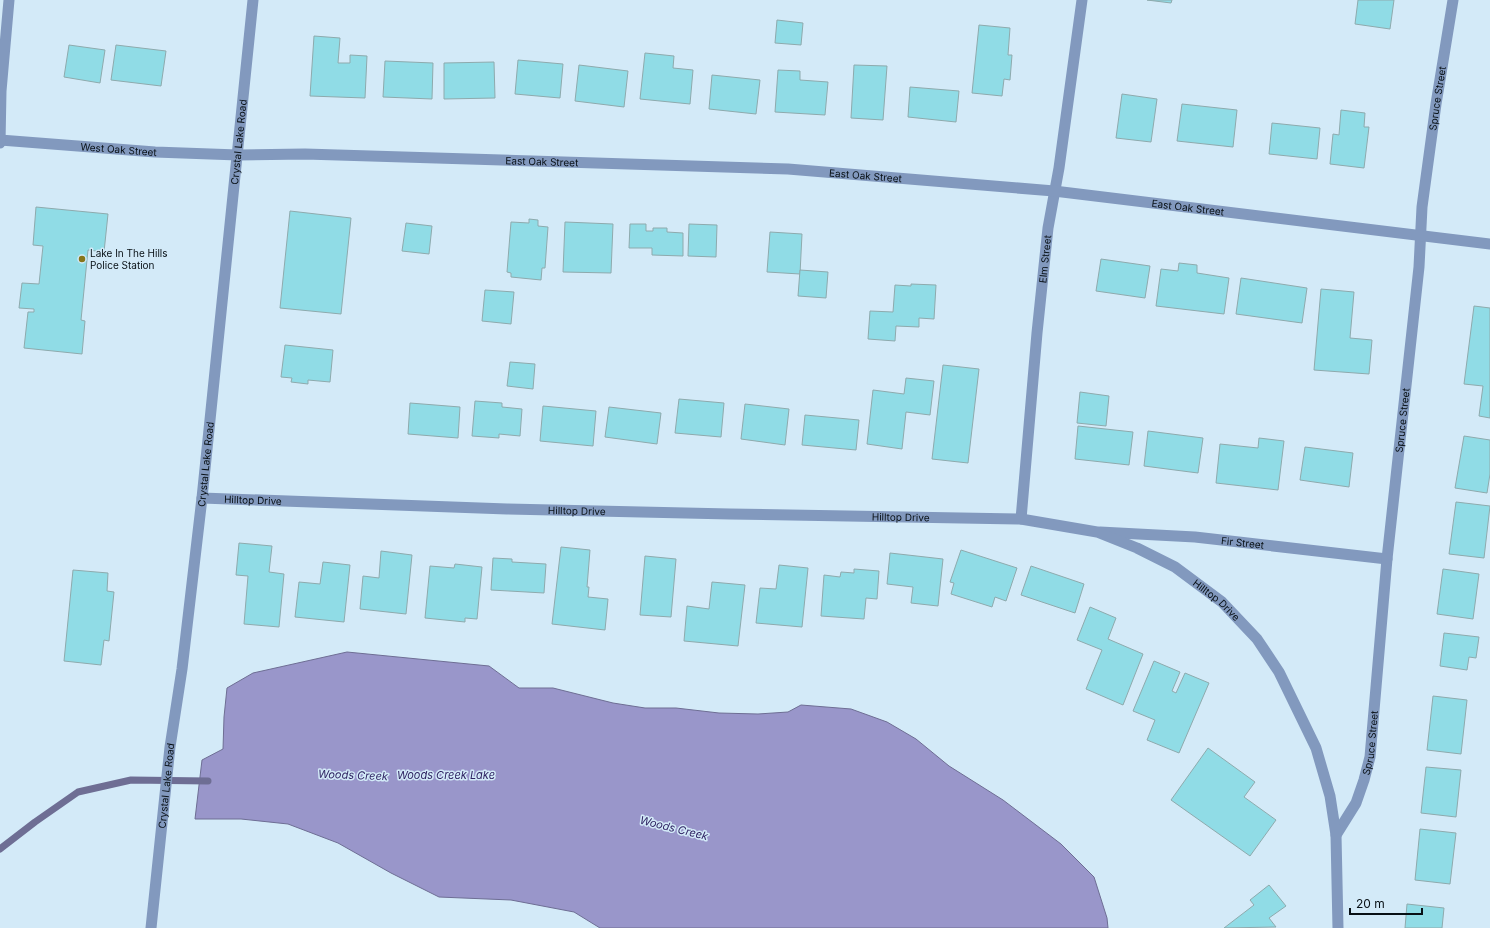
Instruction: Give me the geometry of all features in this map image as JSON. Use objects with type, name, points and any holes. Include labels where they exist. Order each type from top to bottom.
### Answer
[{"type":"street","points":[[0,143],[1,91],[9,0]]},
{"type":"street","name":"Crystal Lake Road","points":[[151,928],[170,748],[182,669],[202,498],[253,0]]},
{"type":"street","name":"Elm Street","points":[[1021,519],[1037,333],[1048,228],[1059,168],[1082,0]]},
{"type":"street","name":"Spruce Street","points":[[1336,835],[1356,803],[1370,757],[1387,559],[1419,267],[1422,207],[1435,111],[1453,0]]},
{"type":"street","name":"West Oak Street","points":[[0,140],[156,152],[238,155]]},
{"type":"street","name":"East Oak Street","points":[[238,155],[305,154],[788,168],[1054,191],[1490,244]]},
{"type":"street","name":"Hilltop Drive","points":[[202,498],[499,509],[1021,519],[1097,532],[1137,548],[1175,567],[1222,602],[1256,639],[1279,672],[1316,748],[1330,796],[1336,835],[1338,928]]},
{"type":"street","name":"Fir Street","points":[[1097,532],[1195,537],[1387,559]]},
{"type":"water","name":"Woods Creek Lake","points":[[347,652],[489,666],[519,688],[553,688],[613,703],[645,708],[676,708],[719,713],[758,714],[788,712],[801,705],[851,709],[887,722],[916,739],[949,766],[1003,800],[1061,844],[1094,877],[1107,918],[1108,928],[600,928],[574,912],[511,900],[439,897],[391,873],[338,843],[288,824],[241,819],[195,819],[202,760],[223,749],[227,688],[253,673]]},
{"type":"building","points":[[1147,0],[1172,0],[1171,3]]},
{"type":"building","points":[[1358,0],[1394,0],[1390,29],[1355,24]]},
{"type":"building","points":[[777,20],[803,23],[801,45],[775,43]]},
{"type":"building","points":[[979,25],[1010,28],[1008,55],[1012,55],[1010,80],[1004,79],[1002,96],[972,93]]},
{"type":"building","points":[[314,36],[340,38],[338,63],[350,63],[350,55],[367,56],[365,98],[310,96]]},
{"type":"building","points":[[69,45],[105,50],[100,83],[64,77]]},
{"type":"building","points":[[116,45],[166,51],[161,86],[111,80]]},
{"type":"building","points":[[645,53],[674,56],[673,68],[693,70],[690,104],[640,99]]},
{"type":"building","points":[[518,60],[563,64],[560,98],[515,94]]},
{"type":"building","points":[[385,61],[433,63],[432,99],[383,97]]},
{"type":"building","points":[[494,62],[495,98],[444,99],[444,63]]},
{"type":"building","points":[[579,65],[628,71],[624,107],[575,101]]},
{"type":"building","points":[[854,65],[887,66],[883,120],[851,118]]},
{"type":"building","points":[[778,70],[800,71],[800,80],[828,82],[825,115],[775,112]]},
{"type":"building","points":[[712,75],[760,80],[756,114],[709,109]]},
{"type":"building","points":[[910,87],[959,91],[956,122],[908,117]]},
{"type":"building","points":[[1122,94],[1157,99],[1151,142],[1116,138]]},
{"type":"building","points":[[1182,104],[1237,110],[1233,147],[1177,141]]},
{"type":"building","points":[[1341,110],[1365,113],[1364,127],[1369,127],[1364,168],[1330,164],[1333,134],[1339,135]]},
{"type":"building","points":[[1272,123],[1320,128],[1317,159],[1269,154]]},
{"type":"building","points":[[36,207],[108,214],[104,252],[88,250],[81,320],[85,321],[82,354],[24,348],[28,312],[34,312],[34,309],[19,308],[22,283],[39,284],[43,246],[33,245]]},
{"type":"building","points":[[290,211],[351,218],[341,314],[280,308]]},
{"type":"building","points":[[529,219],[538,220],[538,226],[548,227],[545,268],[542,268],[541,280],[511,277],[511,273],[507,272],[511,222],[529,223]]},
{"type":"building","points":[[565,222],[613,224],[611,273],[563,272]]},
{"type":"building","points":[[406,223],[432,226],[429,254],[402,251]]},
{"type":"building","points":[[630,224],[646,224],[646,231],[653,231],[653,228],[667,228],[667,232],[683,233],[683,256],[652,255],[652,248],[629,248]]},
{"type":"building","points":[[689,224],[717,225],[716,257],[688,256]]},
{"type":"building","points":[[770,232],[802,234],[800,274],[767,272]]},
{"type":"building","points":[[1101,259],[1150,266],[1145,298],[1096,291]]},
{"type":"building","points":[[1179,263],[1197,265],[1197,273],[1229,278],[1224,314],[1156,306],[1161,269],[1178,271]]},
{"type":"building","points":[[800,270],[828,272],[826,298],[798,296]]},
{"type":"building","points":[[1241,278],[1307,288],[1302,323],[1236,314]]},
{"type":"building","points":[[911,284],[936,285],[934,319],[919,318],[919,327],[896,326],[895,341],[868,339],[870,311],[893,312],[895,285],[911,286]]},
{"type":"building","points":[[1321,289],[1354,292],[1350,338],[1372,340],[1369,374],[1314,370]]},
{"type":"building","points":[[485,290],[514,292],[511,324],[482,321]]},
{"type":"building","points":[[1474,306],[1490,308],[1490,418],[1479,416],[1483,386],[1464,384]]},
{"type":"building","points":[[285,345],[333,350],[330,382],[308,380],[308,384],[291,382],[292,378],[281,377]]},
{"type":"building","points":[[510,362],[535,364],[533,389],[507,386]]},
{"type":"building","points":[[943,365],[979,369],[968,463],[932,459]]},
{"type":"building","points":[[906,378],[934,381],[930,415],[906,412],[902,449],[867,444],[873,390],[904,394]]},
{"type":"building","points":[[1080,392],[1109,396],[1106,426],[1077,423]]},
{"type":"building","points":[[679,399],[724,403],[721,437],[675,433]]},
{"type":"building","points":[[475,401],[502,403],[502,407],[522,409],[520,436],[499,434],[499,438],[472,436]]},
{"type":"building","points":[[410,403],[460,407],[458,438],[408,434]]},
{"type":"building","points":[[745,404],[789,409],[785,445],[741,439]]},
{"type":"building","points":[[543,406],[596,411],[593,446],[540,441]]},
{"type":"building","points":[[609,407],[661,413],[657,444],[605,437]]},
{"type":"building","points":[[805,415],[859,420],[856,450],[802,445]]},
{"type":"building","points":[[1078,426],[1133,432],[1129,465],[1075,459]]},
{"type":"building","points":[[1148,431],[1203,438],[1198,473],[1144,466]]},
{"type":"building","points":[[1464,436],[1490,440],[1490,474],[1487,493],[1455,488]]},
{"type":"building","points":[[1259,438],[1284,441],[1278,490],[1216,483],[1220,444],[1258,448]]},
{"type":"building","points":[[1305,447],[1353,453],[1349,487],[1300,480]]},
{"type":"building","points":[[1456,502],[1490,506],[1484,558],[1449,554]]},
{"type":"building","points":[[239,543],[272,546],[269,572],[284,574],[279,627],[244,624],[248,576],[236,575]]},
{"type":"building","points":[[561,547],[590,550],[587,587],[589,587],[588,597],[608,599],[605,630],[552,624]]},
{"type":"building","points":[[961,550],[1017,568],[1006,601],[995,597],[992,607],[951,594],[954,583],[950,582]]},
{"type":"building","points":[[381,551],[412,555],[406,614],[360,609],[363,576],[379,578]]},
{"type":"building","points":[[890,553],[943,559],[938,606],[911,603],[913,587],[887,584]]},
{"type":"building","points":[[645,556],[676,559],[671,617],[640,615]]},
{"type":"building","points":[[493,558],[512,559],[512,562],[546,564],[544,593],[491,590]]},
{"type":"building","points":[[323,562],[350,565],[344,622],[295,617],[299,582],[320,584]]},
{"type":"building","points":[[455,564],[482,567],[477,619],[465,618],[465,622],[425,618],[430,566],[454,568]]},
{"type":"building","points":[[779,565],[808,568],[802,627],[756,623],[760,588],[776,589]]},
{"type":"building","points":[[1031,566],[1084,584],[1075,613],[1021,595]]},
{"type":"building","points":[[854,569],[879,571],[877,599],[866,598],[864,619],[821,616],[824,575],[840,577],[841,572],[854,573]]},
{"type":"building","points":[[1443,569],[1479,574],[1473,619],[1437,614]]},
{"type":"building","points":[[73,570],[108,573],[107,591],[114,592],[109,641],[104,640],[101,665],[64,661]]},
{"type":"building","points":[[712,582],[745,585],[738,646],[684,641],[687,606],[709,609]]},
{"type":"building","points":[[1090,607],[1116,618],[1108,639],[1143,654],[1123,705],[1086,689],[1102,650],[1077,640]]},
{"type":"building","points":[[1444,633],[1479,637],[1476,658],[1469,657],[1467,670],[1440,666]]},
{"type":"building","points":[[1154,661],[1180,672],[1172,691],[1176,693],[1185,673],[1209,683],[1179,753],[1147,740],[1155,720],[1133,711]]},
{"type":"building","points":[[1433,696],[1467,700],[1461,754],[1427,750]]},
{"type":"building","points":[[1208,748],[1255,782],[1244,797],[1276,820],[1250,856],[1171,800]]},
{"type":"building","points":[[1426,767],[1461,770],[1456,817],[1421,813]]},
{"type":"building","points":[[1420,829],[1456,833],[1450,884],[1415,880]]},
{"type":"building","points":[[1269,885],[1286,906],[1269,918],[1276,927],[1224,928],[1254,905],[1250,900]]},
{"type":"building","points":[[1407,904],[1444,908],[1442,928],[1405,928]]},
{"type":"waterway","name":"Woods Creek","points":[[0,849],[78,792],[131,780],[208,781]]},
{"type":"place","name":"Lake In The Hills Police Station","points":[[82,259]]}]
